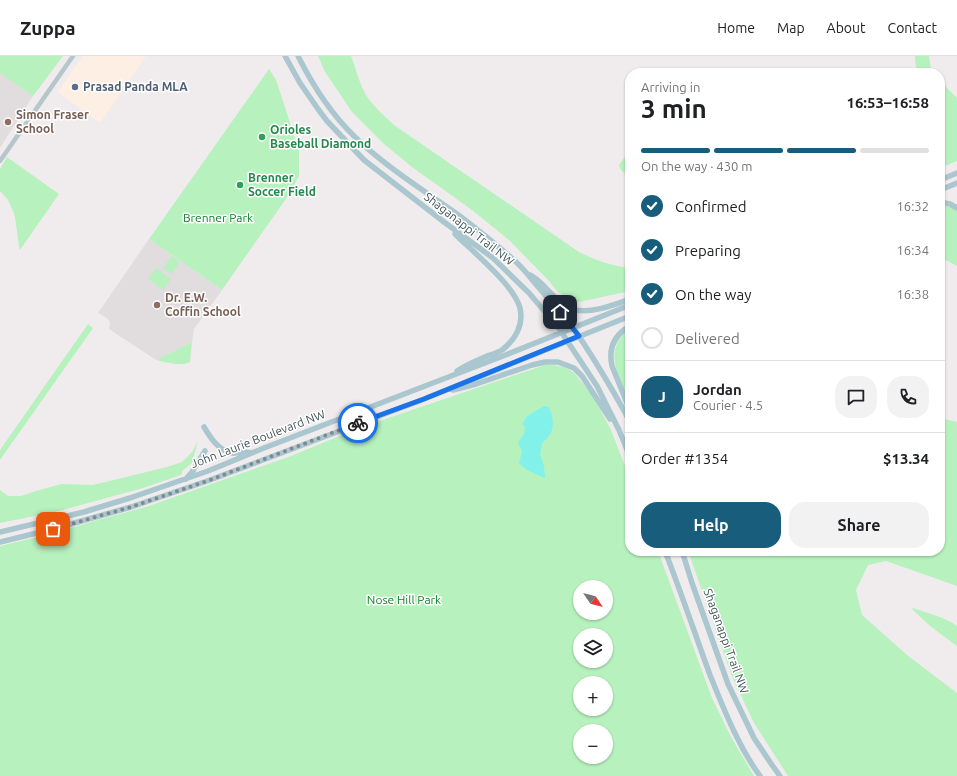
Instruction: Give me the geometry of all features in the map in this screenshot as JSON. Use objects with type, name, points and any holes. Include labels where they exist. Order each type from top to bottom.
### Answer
[{"type":"main road","name":"Shaganappi Trail NW","points":[[285,56],[300,83],[327,121],[364,160],[493,258],[529,292],[562,333],[597,386],[625,445]]},
{"type":"main road","name":"Shaganappi Trail NW","points":[[298,56],[309,78],[324,102],[355,137],[389,165],[488,239],[528,274],[579,336],[599,366],[625,412]]},
{"type":"main road","points":[[945,178],[957,173]]},
{"type":"main road","points":[[945,188],[957,183]]},
{"type":"main road","points":[[945,203],[957,208]]},
{"type":"main road","points":[[444,222],[492,269],[508,287],[519,306],[521,316],[519,330],[510,343],[500,351],[468,364],[444,378]]},
{"type":"main road","points":[[528,274],[538,279],[556,298],[569,308],[576,310],[594,310],[625,301]]},
{"type":"main road","name":"John Laurie Boulevard NW","points":[[0,531],[84,512],[185,479],[562,333],[625,307]]},
{"type":"main road","name":"John Laurie Boulevard NW","points":[[0,542],[138,505],[210,480],[424,399],[625,318]]},
{"type":"main road","points":[[625,328],[616,337],[613,343],[610,360],[625,400]]},
{"type":"main road","points":[[424,399],[476,384],[532,365],[546,362],[558,362],[574,368],[582,376],[611,421],[619,430]]},
{"type":"main road","points":[[204,427],[209,436],[224,450],[231,453],[253,453]]},
{"type":"main road","points":[[185,479],[192,472],[205,451]]},
{"type":"main road","points":[[667,556],[725,712],[745,753],[760,776]]},
{"type":"main road","name":"Shaganappi Trail NW","points":[[684,556],[728,684],[754,738],[780,776]]},
{"type":"street","points":[[0,161],[73,56]]},
{"type":"shaded area","points":[[0,56],[62,56],[33,96],[0,148]]},
{"type":"shaded area","points":[[83,56],[146,56],[100,123],[59,93],[59,90]]},
{"type":"shaded area","name":"Dr. E.W. Coffin School","points":[[149,239],[222,290],[194,329],[192,342],[156,360],[109,329],[110,322],[107,318],[98,313]]},
{"type":"green space","points":[[0,56],[63,56],[33,96],[0,73]]},
{"type":"green space","points":[[318,56],[351,56],[365,94],[394,125],[579,252],[591,258],[625,267],[625,292],[579,302],[568,299],[555,289],[509,240],[472,210],[412,167],[384,144],[352,112],[325,72]]},
{"type":"green space","points":[[915,56],[929,56],[931,68],[916,68]]},
{"type":"green space","name":"Brenner Park","points":[[269,69],[276,80],[299,151],[299,176],[290,193],[222,290],[149,239]]},
{"type":"green space","points":[[945,86],[957,98],[957,161],[945,166]]},
{"type":"green space","points":[[625,156],[625,173],[619,165]]},
{"type":"green space","points":[[7,157],[59,194],[20,250],[13,211],[8,200],[0,191],[0,169]]},
{"type":"green space","points":[[945,206],[951,207],[957,211],[957,266],[946,260]]},
{"type":"green space","points":[[172,256],[180,262],[172,274],[163,268]]},
{"type":"green space","points":[[156,268],[171,279],[163,290],[148,279]]},
{"type":"green space","points":[[88,324],[93,328],[0,460],[0,450]]},
{"type":"green space","points":[[625,333],[625,390],[615,364],[614,355],[616,346]]},
{"type":"green space","points":[[192,342],[190,362],[178,364],[156,360]]},
{"type":"green space","name":"Nose Hill Park","points":[[545,365],[554,365],[570,370],[593,396],[611,430],[625,466],[625,556],[660,556],[712,698],[731,737],[754,776],[0,776],[0,546],[54,533],[149,506],[291,456],[359,428]]},
{"type":"green space","points":[[945,419],[957,422],[957,586],[886,561],[868,565],[856,590],[862,615],[907,655],[957,693],[957,776],[788,776],[754,723],[733,679],[690,556],[945,556]]},
{"type":"green space","points":[[198,441],[192,463],[183,470],[181,475],[143,488],[59,511],[0,523],[0,490],[8,496],[21,496],[61,484],[93,485],[167,467],[182,462],[192,452]]},
{"type":"green space","points":[[913,608],[941,618],[957,626],[957,646],[930,626],[912,609]]},
{"type":"water","points":[[544,406],[549,407],[553,422],[552,431],[542,443],[540,454],[544,466],[545,478],[527,470],[519,463],[522,452],[518,442],[524,434],[525,427],[522,424],[527,416]]},
{"type":"way so far","points":[[53,529],[131,507],[210,480],[358,423]]},
{"type":"place","name":"Prasad Panda MLA","points":[[75,87]]},
{"type":"place","name":"Simon Fraser School","points":[[8,122]]},
{"type":"place","name":"Orioles Baseball Diamond","points":[[262,137]]},
{"type":"place","name":"Brenner Soccer Field","points":[[240,185]]},
{"type":"place","name":"Dr. E.W. Coffin School","points":[[157,305]]},
{"type":"route","points":[[358,423],[424,399],[579,336],[560,312]]}]
